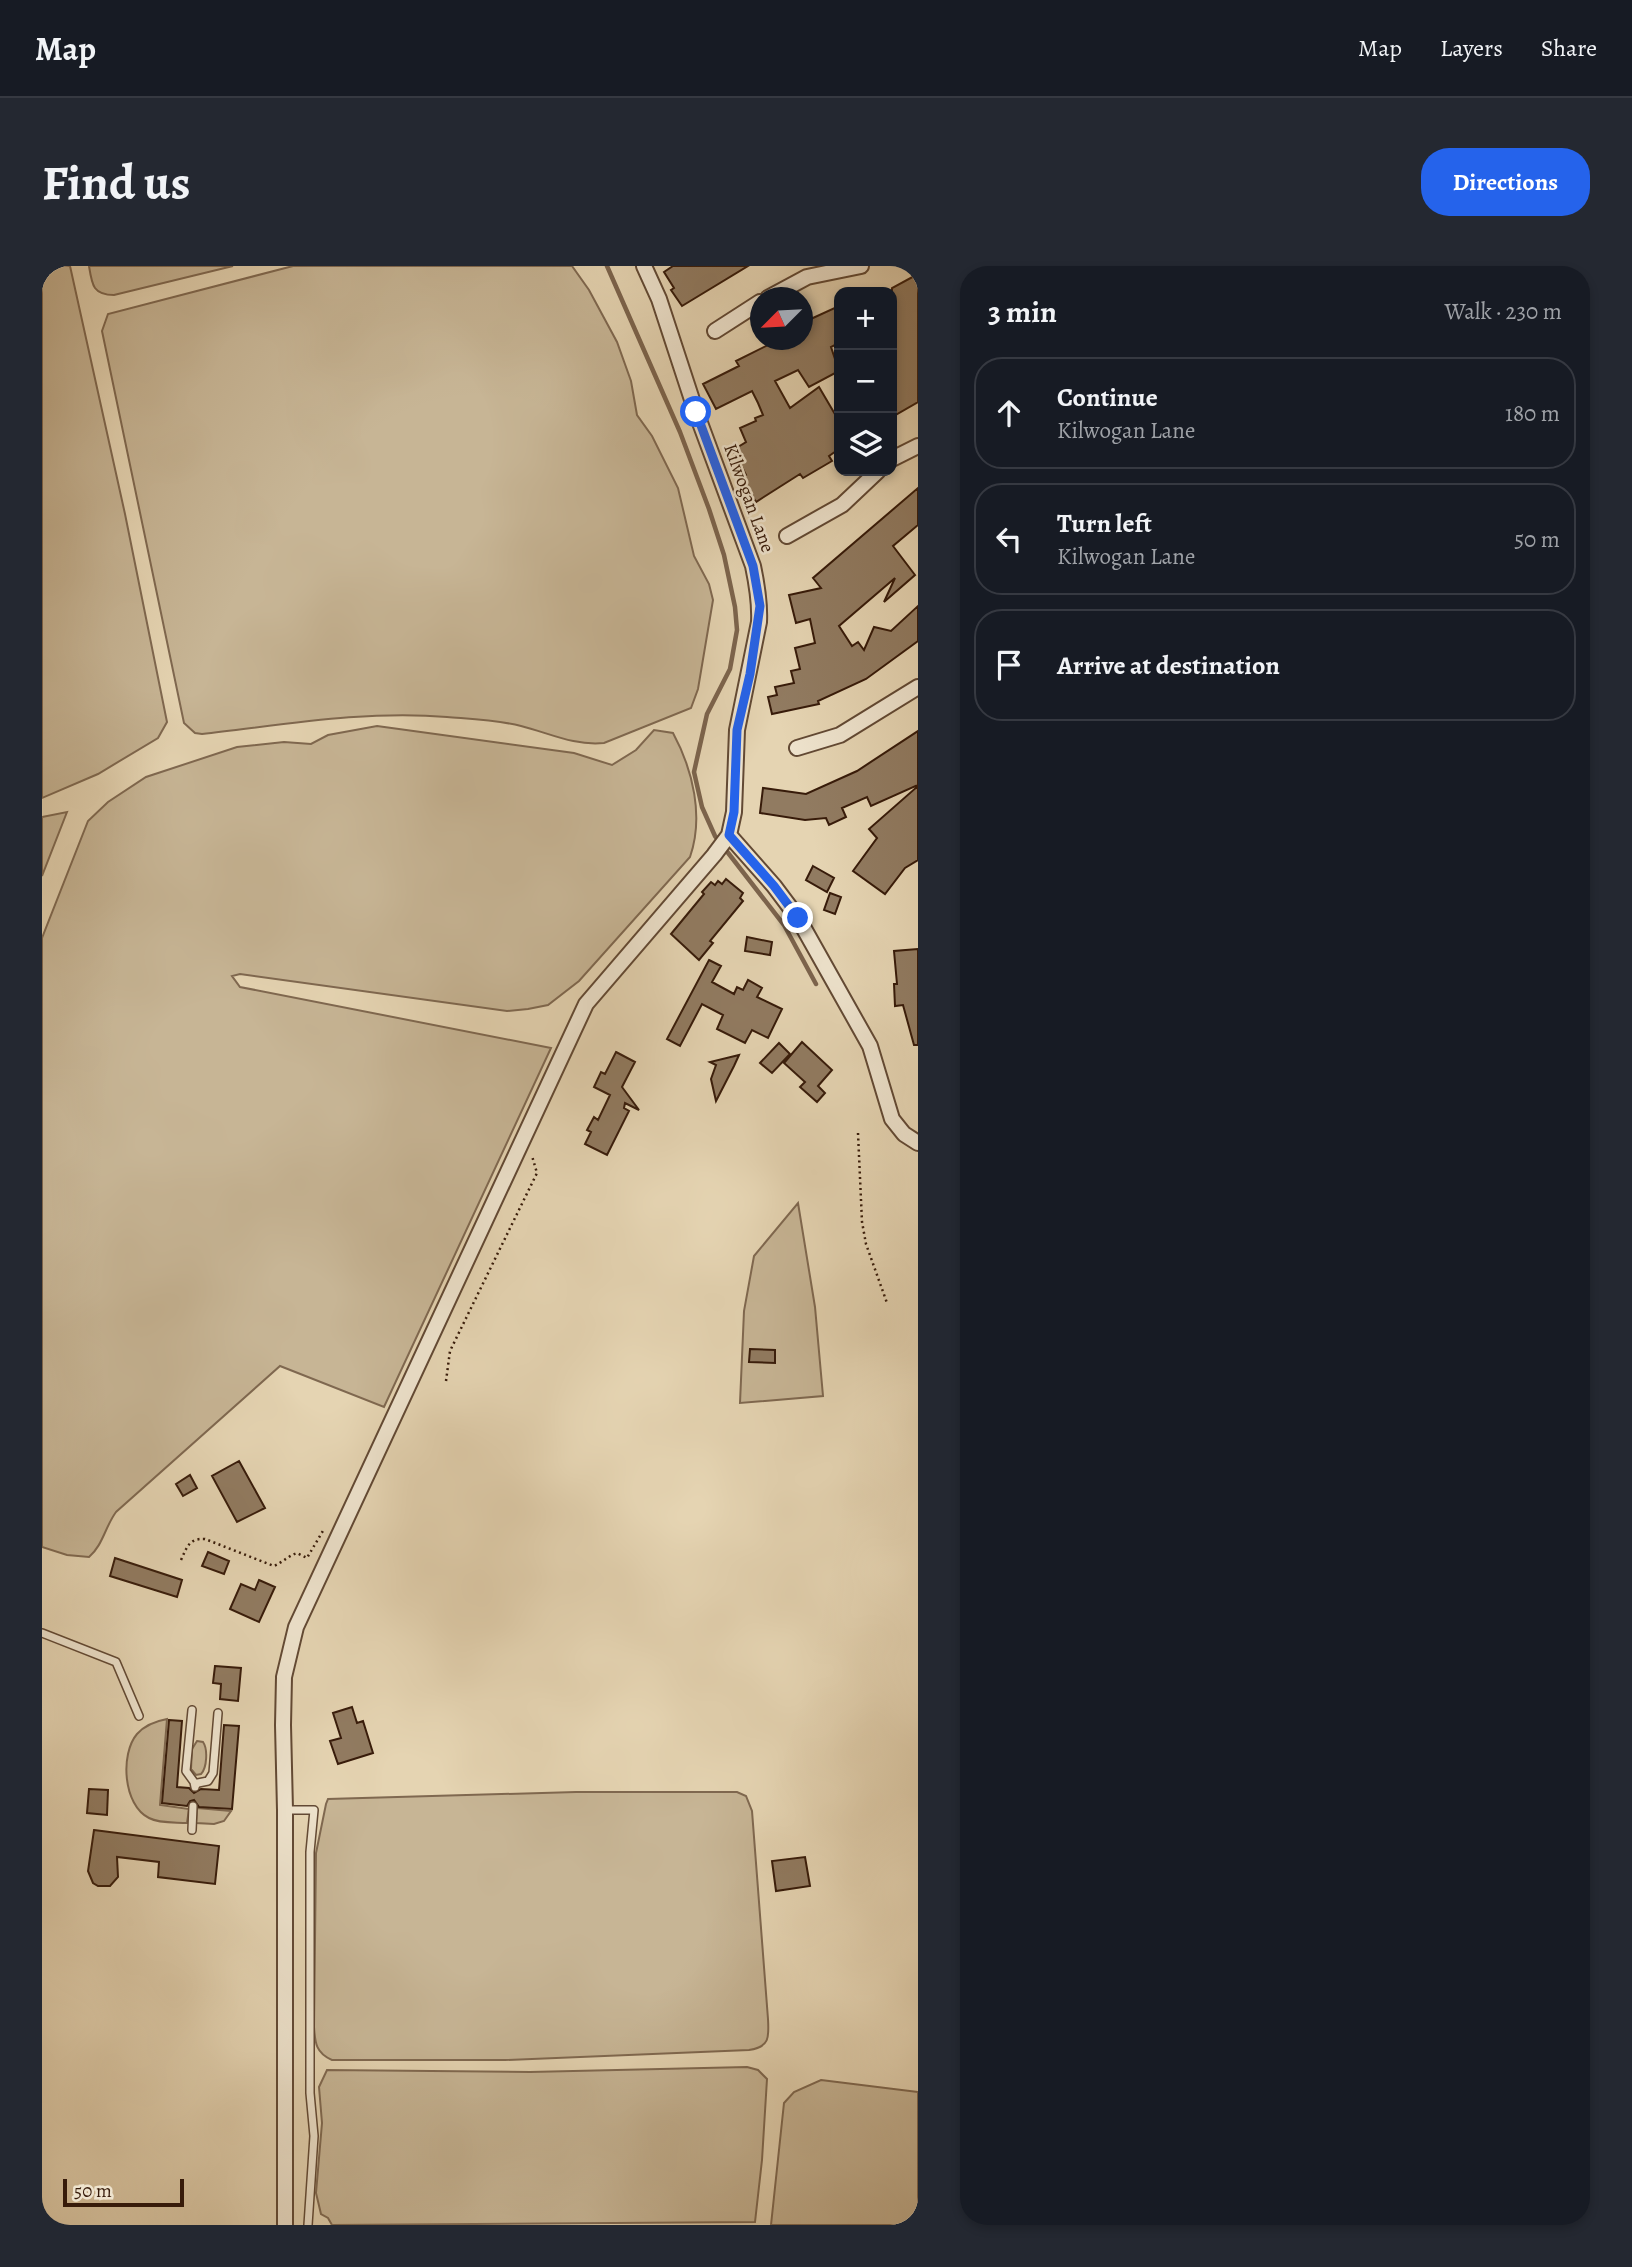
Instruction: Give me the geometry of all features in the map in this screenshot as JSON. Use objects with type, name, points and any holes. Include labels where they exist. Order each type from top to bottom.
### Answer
[{"type":"street","name":"Kilwogan Lane","points":[[644,266],[659,299],[756,579],[760,606],[737,730],[734,812],[727,838]]},
{"type":"street","points":[[788,287],[807,277],[862,266]]},
{"type":"street","points":[[715,331],[750,309]]},
{"type":"street","points":[[897,456],[918,446]]},
{"type":"street","points":[[787,536],[842,505],[873,476]]},
{"type":"street","points":[[797,748],[840,735],[918,687]]},
{"type":"street","points":[[285,2225],[284,1677],[296,1627],[586,1004],[727,838],[774,886],[798,918],[870,1045],[892,1119],[904,1134],[918,1143]]},
{"type":"lane","points":[[42,1633],[116,1662],[139,1716]]},
{"type":"lane","points":[[192,1710],[186,1771],[195,1787],[198,1783],[208,1781],[213,1773],[218,1713]]},
{"type":"lane","points":[[192,1830],[193,1806]]},
{"type":"lane","points":[[285,1810],[314,1810],[310,1852],[310,2093],[314,2136],[308,2225]]},
{"type":"path","points":[[858,1133],[864,1233],[868,1255],[887,1303]]},
{"type":"path","points":[[446,1381],[450,1351],[537,1173],[530,1146],[524,1137]]},
{"type":"path","points":[[181,1560],[188,1544],[195,1539],[205,1539],[274,1566],[289,1555],[297,1553],[307,1558],[328,1522],[349,1513]]},
{"type":"shaded area","points":[[42,266],[70,266],[125,514],[167,722],[158,738],[98,774],[42,798]]},
{"type":"shaded area","points":[[89,266],[233,266],[107,295],[95,288]]},
{"type":"shaded area","points":[[293,266],[572,266],[589,290],[617,342],[631,381],[637,415],[652,436],[678,488],[694,556],[709,584],[713,600],[698,689],[691,708],[604,743],[572,741],[503,722],[416,715],[355,717],[202,734],[195,733],[184,723],[102,331],[108,314]]},
{"type":"shaded area","points":[[377,726],[574,753],[612,765],[636,750],[654,730],[673,733],[686,762],[694,794],[696,826],[690,857],[579,981],[548,1005],[507,1011],[240,974],[232,976],[240,987],[551,1048],[384,1407],[280,1366],[116,1512],[98,1547],[89,1557],[67,1555],[42,1547],[42,938],[88,821],[108,802],[146,777],[237,747],[284,742],[311,744],[328,735]]},
{"type":"shaded area","points":[[67,812],[42,876],[42,817]]},
{"type":"shaded area","points":[[798,1203],[815,1307],[823,1396],[740,1403],[744,1311],[754,1256]]},
{"type":"shaded area","points":[[167,1719],[160,1805],[189,1809],[187,1823],[163,1822],[149,1818],[140,1811],[129,1791],[126,1766],[132,1743],[144,1728]]},
{"type":"shaded area","points":[[197,1741],[203,1742],[206,1758],[203,1771],[196,1775],[191,1769],[192,1749]]},
{"type":"shaded area","points":[[576,1792],[737,1792],[746,1796],[752,1811],[768,2019],[765,2044],[749,2050],[505,2060],[332,2060],[323,2054],[316,2043],[314,2027],[316,1853],[328,1799]]},
{"type":"shaded area","points":[[197,1808],[231,1811],[224,1821],[214,1824],[196,1823]]},
{"type":"shaded area","points":[[747,2067],[758,2070],[767,2079],[755,2222],[332,2225],[328,2218],[321,2214],[316,2193],[322,2123],[319,2087],[327,2070],[530,2072]]},
{"type":"shaded area","points":[[821,2080],[918,2092],[918,2225],[771,2225],[784,2103],[794,2092]]},
{"type":"building","points":[[673,266],[748,266],[682,306],[671,290],[674,288],[664,272]]},
{"type":"building","points":[[918,274],[918,402],[897,414],[897,287],[894,287]]},
{"type":"building","points":[[834,308],[834,346],[831,347],[834,374],[809,387],[798,370],[775,381],[790,408],[819,387],[834,412],[834,452],[829,456],[832,461],[803,478],[800,474],[756,502],[741,478],[746,475],[733,450],[746,442],[740,428],[763,415],[758,403],[752,391],[716,409],[703,384],[739,366],[736,361],[758,350],[813,350],[813,318]]},
{"type":"building","points":[[918,488],[918,525],[893,546],[915,575],[884,602],[895,578],[839,626],[852,646],[858,642],[864,650],[874,627],[891,631],[918,606],[918,641],[866,679],[818,701],[819,704],[772,714],[768,697],[777,695],[775,687],[794,683],[791,671],[800,669],[795,648],[815,643],[810,619],[796,623],[789,595],[821,588],[813,578]]},
{"type":"building","points":[[918,731],[918,785],[871,806],[867,797],[842,808],[846,817],[829,825],[826,818],[805,820],[760,813],[763,788],[806,794],[857,771]]},
{"type":"building","points":[[918,786],[918,860],[905,868],[885,894],[853,871],[877,838],[869,829]]},
{"type":"building","points":[[813,866],[834,878],[827,892],[806,880]]},
{"type":"building","points":[[726,879],[743,893],[740,898],[743,901],[710,941],[713,943],[699,960],[671,934],[711,882],[715,885],[718,881],[722,884]]},
{"type":"building","points":[[830,893],[841,897],[835,914],[824,910]]},
{"type":"building","points":[[747,937],[772,942],[770,955],[745,951]]},
{"type":"building","points":[[918,949],[918,1045],[914,1045],[903,1005],[895,1006],[894,984],[897,984],[894,951]]},
{"type":"building","points":[[709,960],[721,966],[712,982],[734,994],[737,987],[743,990],[748,980],[762,988],[757,997],[782,1009],[768,1038],[752,1030],[745,1043],[717,1029],[723,1015],[702,1004],[680,1046],[667,1039]]},
{"type":"building","points":[[802,1042],[832,1070],[818,1086],[825,1093],[817,1102],[800,1087],[805,1082],[784,1063]]},
{"type":"building","points":[[779,1043],[790,1054],[772,1073],[760,1063]]},
{"type":"building","points":[[616,1052],[635,1062],[622,1087],[639,1110],[625,1103],[624,1108],[629,1111],[607,1155],[585,1144],[591,1132],[587,1130],[594,1117],[598,1120],[610,1095],[594,1087],[601,1072],[605,1074]]},
{"type":"building","points":[[739,1055],[716,1101],[711,1079],[716,1065],[710,1062]]},
{"type":"building","points":[[750,1349],[775,1350],[775,1363],[749,1362]]},
{"type":"building","points":[[239,1461],[265,1508],[237,1522],[212,1476]]},
{"type":"building","points":[[190,1475],[197,1488],[183,1496],[176,1484]]},
{"type":"building","points":[[208,1552],[229,1561],[224,1574],[202,1566]]},
{"type":"building","points":[[115,1558],[182,1580],[177,1597],[110,1576]]},
{"type":"building","points":[[259,1580],[275,1587],[259,1622],[230,1609],[241,1584],[255,1590]]},
{"type":"building","points":[[215,1666],[241,1668],[238,1701],[220,1699],[221,1684],[213,1683]]},
{"type":"building","points":[[352,1707],[357,1723],[363,1721],[373,1753],[338,1764],[330,1741],[341,1738],[333,1713]]},
{"type":"building","points":[[169,1720],[182,1721],[177,1787],[189,1788],[194,1793],[201,1789],[219,1790],[224,1725],[239,1726],[232,1809],[199,1807],[194,1800],[187,1806],[162,1803]]},
{"type":"building","points":[[89,1789],[108,1790],[107,1815],[87,1813]]},
{"type":"building","points":[[94,1830],[219,1846],[215,1884],[158,1877],[159,1862],[117,1857],[118,1877],[110,1886],[98,1886],[93,1883],[88,1871]]},
{"type":"building","points":[[805,1857],[810,1886],[776,1891],[772,1861]]},
{"type":"waterway","points":[[607,266],[680,432],[709,509],[724,555],[735,607],[737,630],[730,669],[707,714],[694,772],[702,807],[715,836],[784,925],[816,984]]},
{"type":"route","points":[[696,412],[753,566],[760,606],[750,674],[737,730],[734,812],[729,835],[798,918]]}]
